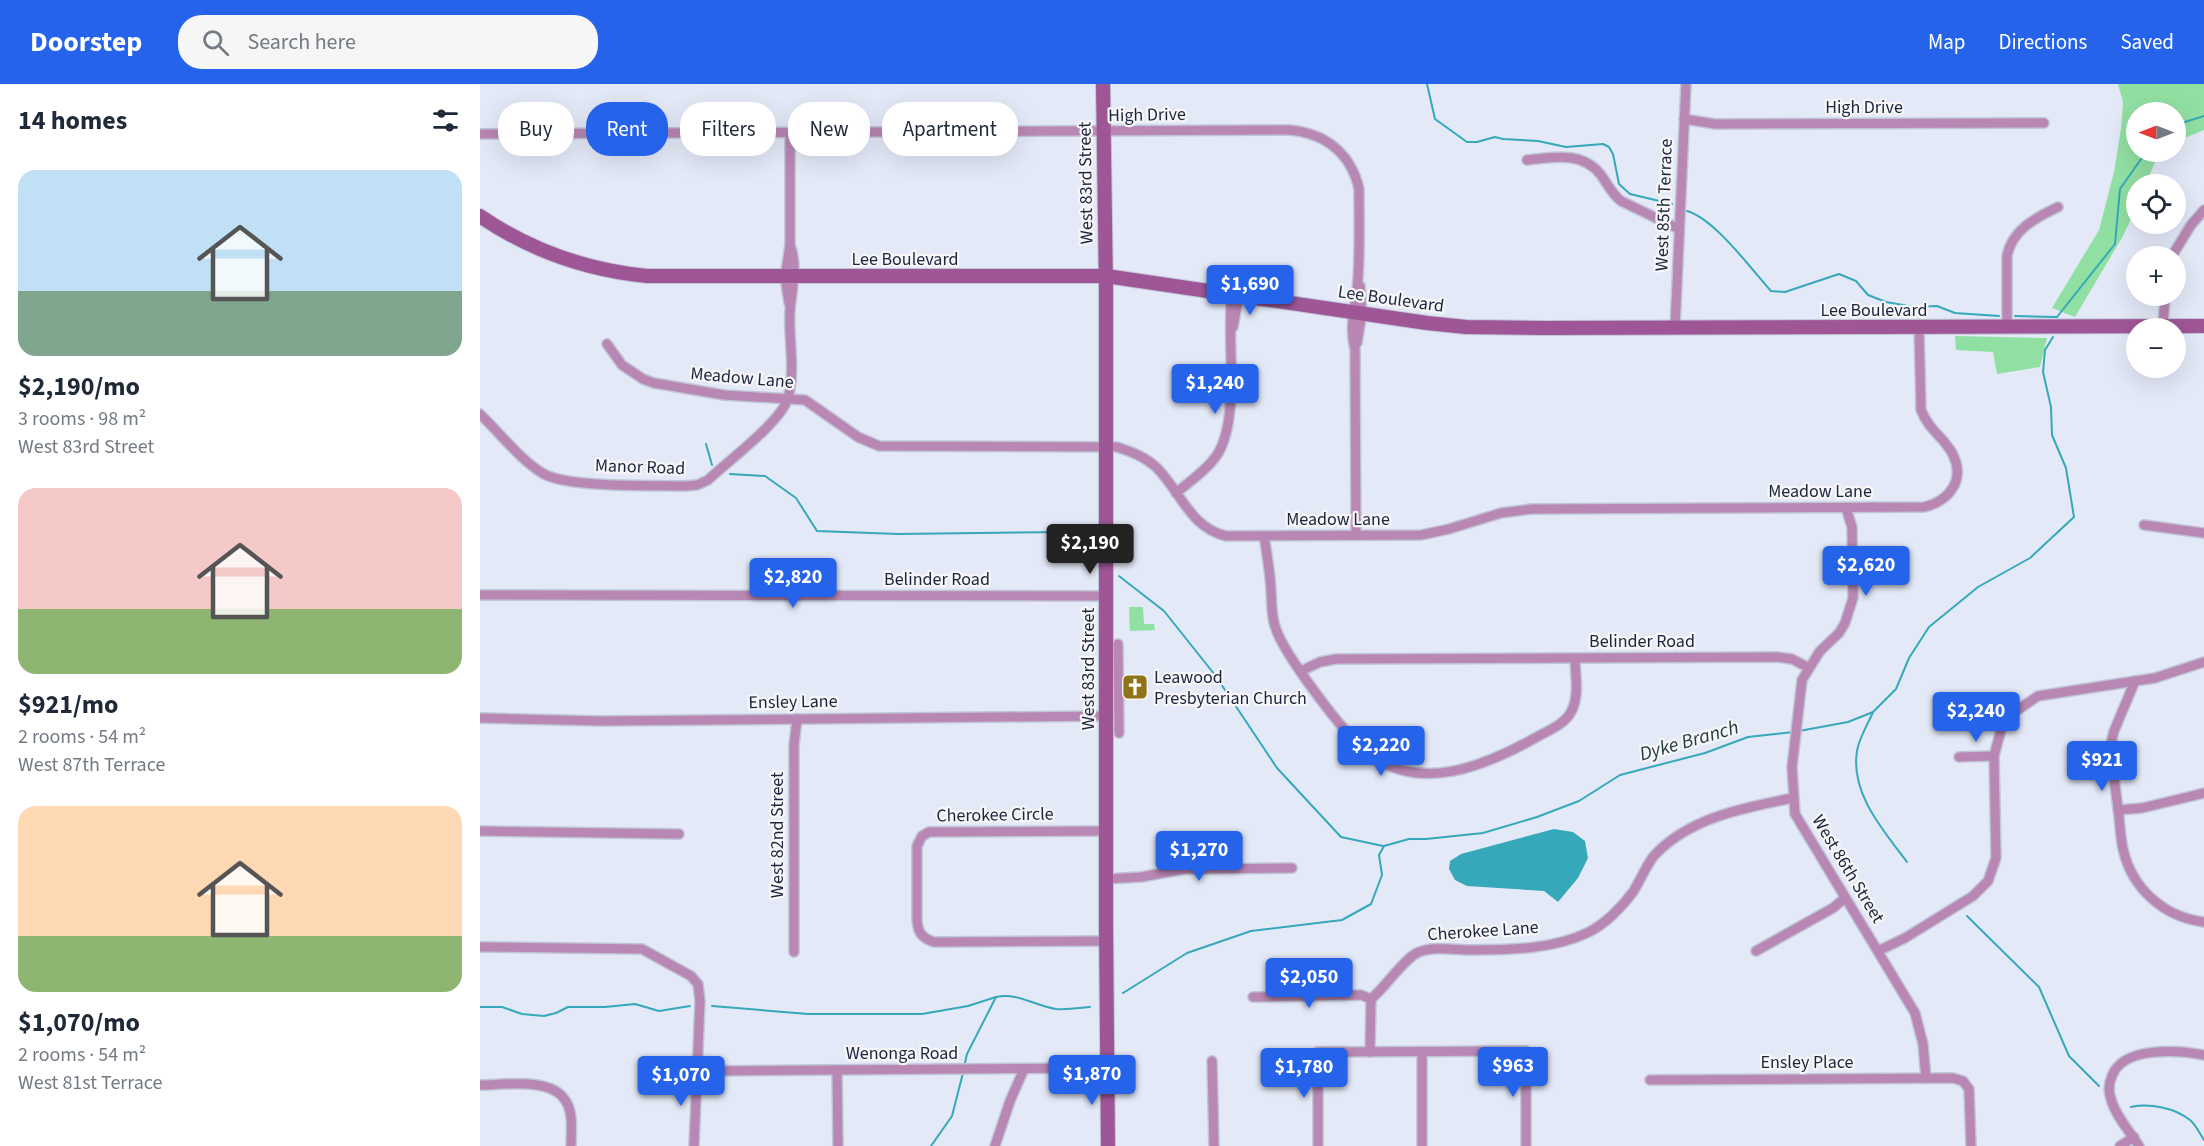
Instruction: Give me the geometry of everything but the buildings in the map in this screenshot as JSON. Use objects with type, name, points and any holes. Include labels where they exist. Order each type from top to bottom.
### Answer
[{"type":"street","name":"West 83rd Street","points":[[1103,84],[1106,276],[1105,716],[1108,1146]]},
{"type":"street","name":"West 85th Terrace","points":[[1675,328],[1686,84]]},
{"type":"street","name":"High Drive","points":[[1684,119],[1715,124],[2044,123]]},
{"type":"street","name":"High Drive","points":[[870,133],[1303,132],[1326,140],[1350,163],[1358,183],[1357,312]]},
{"type":"street","name":"High Drive","points":[[480,134],[788,133]]},
{"type":"street","points":[[788,399],[791,377],[790,308],[787,299],[790,277],[790,156]]},
{"type":"street","points":[[1527,160],[1560,157],[1580,159],[1601,175],[1614,196],[1621,201],[1679,229]]},
{"type":"street","points":[[2007,328],[2009,247],[2015,236],[2032,220],[2058,207]]},
{"type":"street","points":[[2178,246],[2191,225],[2204,210]]},
{"type":"street","name":"Lee Boulevard","points":[[480,216],[525,244],[549,254],[619,273],[670,277],[1106,276],[1466,327],[2126,327]]},
{"type":"street","points":[[1176,493],[1209,465],[1224,441],[1229,410],[1232,329],[1236,320],[1236,294]]},
{"type":"street","points":[[1356,535],[1355,349],[1353,336],[1357,312]]},
{"type":"street","name":"Lee Boulevard","points":[[2186,326],[2204,326]]},
{"type":"street","name":"Meadow Lane","points":[[607,344],[622,364],[654,383],[724,395],[805,400],[858,437],[879,446],[1106,446],[1127,451],[1149,461],[1194,517],[1213,533],[1226,536],[1356,535],[1430,534],[1517,509],[1846,508],[1935,505],[1950,493],[1957,474],[1952,454],[1932,432],[1921,410],[1919,328]]},
{"type":"street","name":"Manor Road","points":[[480,414],[530,463],[552,477],[576,482],[697,485],[708,480],[776,419],[788,399]]},
{"type":"street","points":[[1809,668],[1820,651],[1839,633],[1850,611],[1852,527],[1846,508]]},
{"type":"street","points":[[2144,525],[2204,532]]},
{"type":"street","points":[[1264,536],[1274,622],[1282,642],[1350,736],[1369,754],[1385,764],[1405,771],[1439,773],[1468,769],[1495,759],[1559,724],[1567,718],[1575,702],[1575,658]]},
{"type":"street","name":"Belinder Road","points":[[480,595],[1106,596]]},
{"type":"street","points":[[1118,644],[1119,733]]},
{"type":"street","name":"Belinder Road","points":[[1301,671],[1320,662],[1336,659],[1777,657],[1792,659],[1809,668]]},
{"type":"street","points":[[1878,951],[1905,938],[1973,896],[1988,881],[1996,858],[1994,756],[1997,739],[2008,719],[2022,705],[2038,696],[2155,678],[2204,662]]},
{"type":"street","name":"West 86th Street","points":[[1809,668],[1802,680],[1797,712],[1793,798],[1795,814],[1915,1014],[1923,1044],[1926,1078]]},
{"type":"street","points":[[2135,681],[2114,730],[2111,743],[2126,861],[2131,873],[2147,894],[2171,913],[2204,922]]},
{"type":"street","name":"Ensley Lane","points":[[480,718],[568,721],[1105,716]]},
{"type":"street","name":"West 82nd Street","points":[[794,952],[796,719]]},
{"type":"street","points":[[1959,757],[1994,756]]},
{"type":"street","points":[[2118,810],[2142,808],[2204,793]]},
{"type":"street","name":"Cherokee Lane","points":[[1371,999],[1418,952],[1539,946],[1591,931],[1625,902],[1653,858],[1679,836],[1710,819],[1740,808],[1793,798]]},
{"type":"street","points":[[480,831],[679,834]]},
{"type":"street","name":"Cherokee Circle","points":[[1106,831],[929,832],[922,836],[917,846],[917,920],[918,931],[924,938],[934,942],[1106,941]]},
{"type":"street","points":[[1106,879],[1141,877],[1184,869],[1292,868]]},
{"type":"street","points":[[1755,951],[1833,908],[1845,898]]},
{"type":"street","points":[[480,947],[642,949],[691,976],[698,984],[700,1001],[694,1146]]},
{"type":"street","points":[[1252,997],[1361,995],[1371,999],[1370,1052]]},
{"type":"street","points":[[1318,1146],[1318,1052],[1526,1051],[1526,1146]]},
{"type":"street","points":[[1422,1052],[1422,1146]]},
{"type":"street","points":[[2139,1146],[2111,1100],[2109,1092],[2111,1079],[2119,1064],[2137,1054],[2204,1055]]},
{"type":"street","points":[[1212,1061],[1214,1146]]},
{"type":"street","name":"Wenonga Road","points":[[697,1068],[709,1071],[1024,1069],[1108,1066]]},
{"type":"street","points":[[995,1146],[1006,1110],[1024,1069]]},
{"type":"street","points":[[837,1070],[838,1146]]},
{"type":"street","name":"Ensley Place","points":[[1650,1080],[1953,1078],[1963,1081],[1969,1089],[1971,1146]]},
{"type":"street","points":[[480,1085],[547,1086],[566,1100],[571,1122],[571,1146]]},
{"type":"street","points":[[2120,1146],[2134,1137]]},
{"type":"green space","points":[[2118,84],[2204,84],[2204,130],[2186,137],[2186,102],[2126,102],[2126,162],[2155,162],[2150,174],[2126,174],[2126,230],[2075,317],[2052,308],[2099,230],[2114,172],[2123,102]]},
{"type":"green space","points":[[1955,336],[2047,338],[2040,367],[1997,374],[1993,352],[1956,350]]},
{"type":"green space","points":[[1129,607],[1143,607],[1144,624],[1154,624],[1155,630],[1130,631]]},
{"type":"water","points":[[1554,829],[1573,832],[1585,841],[1588,858],[1578,878],[1558,902],[1544,891],[1467,886],[1455,880],[1449,869],[1450,861],[1461,854]]},
{"type":"waterway","points":[[1427,84],[1435,119],[1467,142],[1495,137],[1538,141],[1566,147],[1603,144],[1609,147],[1613,154],[1619,184],[1630,194],[1672,204]]},
{"type":"waterway","name":"Dyke Branch","points":[[2186,122],[2204,116]]},
{"type":"waterway","name":"Dyke Branch","points":[[2015,316],[2057,317],[2115,244],[2120,189],[2139,162]]},
{"type":"waterway","points":[[1687,211],[1698,216],[1721,234],[1771,291],[1785,292],[1839,274],[1856,281],[1868,295],[1886,302],[1914,307],[1937,306],[1955,313],[1999,316]]},
{"type":"waterway","name":"Dyke Branch","points":[[1799,731],[1848,722],[1873,712],[1896,689],[1909,658],[1929,627],[1978,587],[2030,558],[2074,517],[2066,468],[2052,435],[2051,407],[2043,372],[2045,350],[2053,337]]},
{"type":"waterway","points":[[706,444],[712,465]]},
{"type":"waterway","points":[[730,474],[765,476],[796,498],[817,531],[898,534],[1068,532],[1089,544]]},
{"type":"waterway","points":[[1119,576],[1164,611],[1215,675],[1277,768],[1341,837],[1383,846]]},
{"type":"waterway","points":[[1873,712],[1857,751],[1858,782],[1870,810],[1907,862]]},
{"type":"waterway","name":"Dyke Branch","points":[[1123,993],[1187,953],[1251,931],[1342,920],[1371,904],[1382,875],[1379,855],[1384,846],[1409,839],[1483,833],[1537,817],[1579,801],[1620,775],[1705,753],[1748,737],[1793,732]]},
{"type":"waterway","points":[[1967,916],[2039,987],[2069,1056],[2099,1086]]},
{"type":"waterway","points":[[964,1067],[967,1054],[996,997],[1011,996],[1056,1009],[1090,1007]]},
{"type":"waterway","points":[[712,1006],[808,1014],[922,1014],[968,1006],[996,997]]},
{"type":"waterway","points":[[480,1007],[502,1007],[522,1014],[544,1016],[568,1007],[635,1004],[659,1011],[690,1006]]},
{"type":"waterway","points":[[931,1146],[952,1116],[963,1073]]},
{"type":"waterway","points":[[2131,1107],[2154,1106],[2177,1112],[2192,1122],[2204,1140]]},
{"type":"place","name":"Leawood Presbyterian Church","points":[[1135,687]]}]
